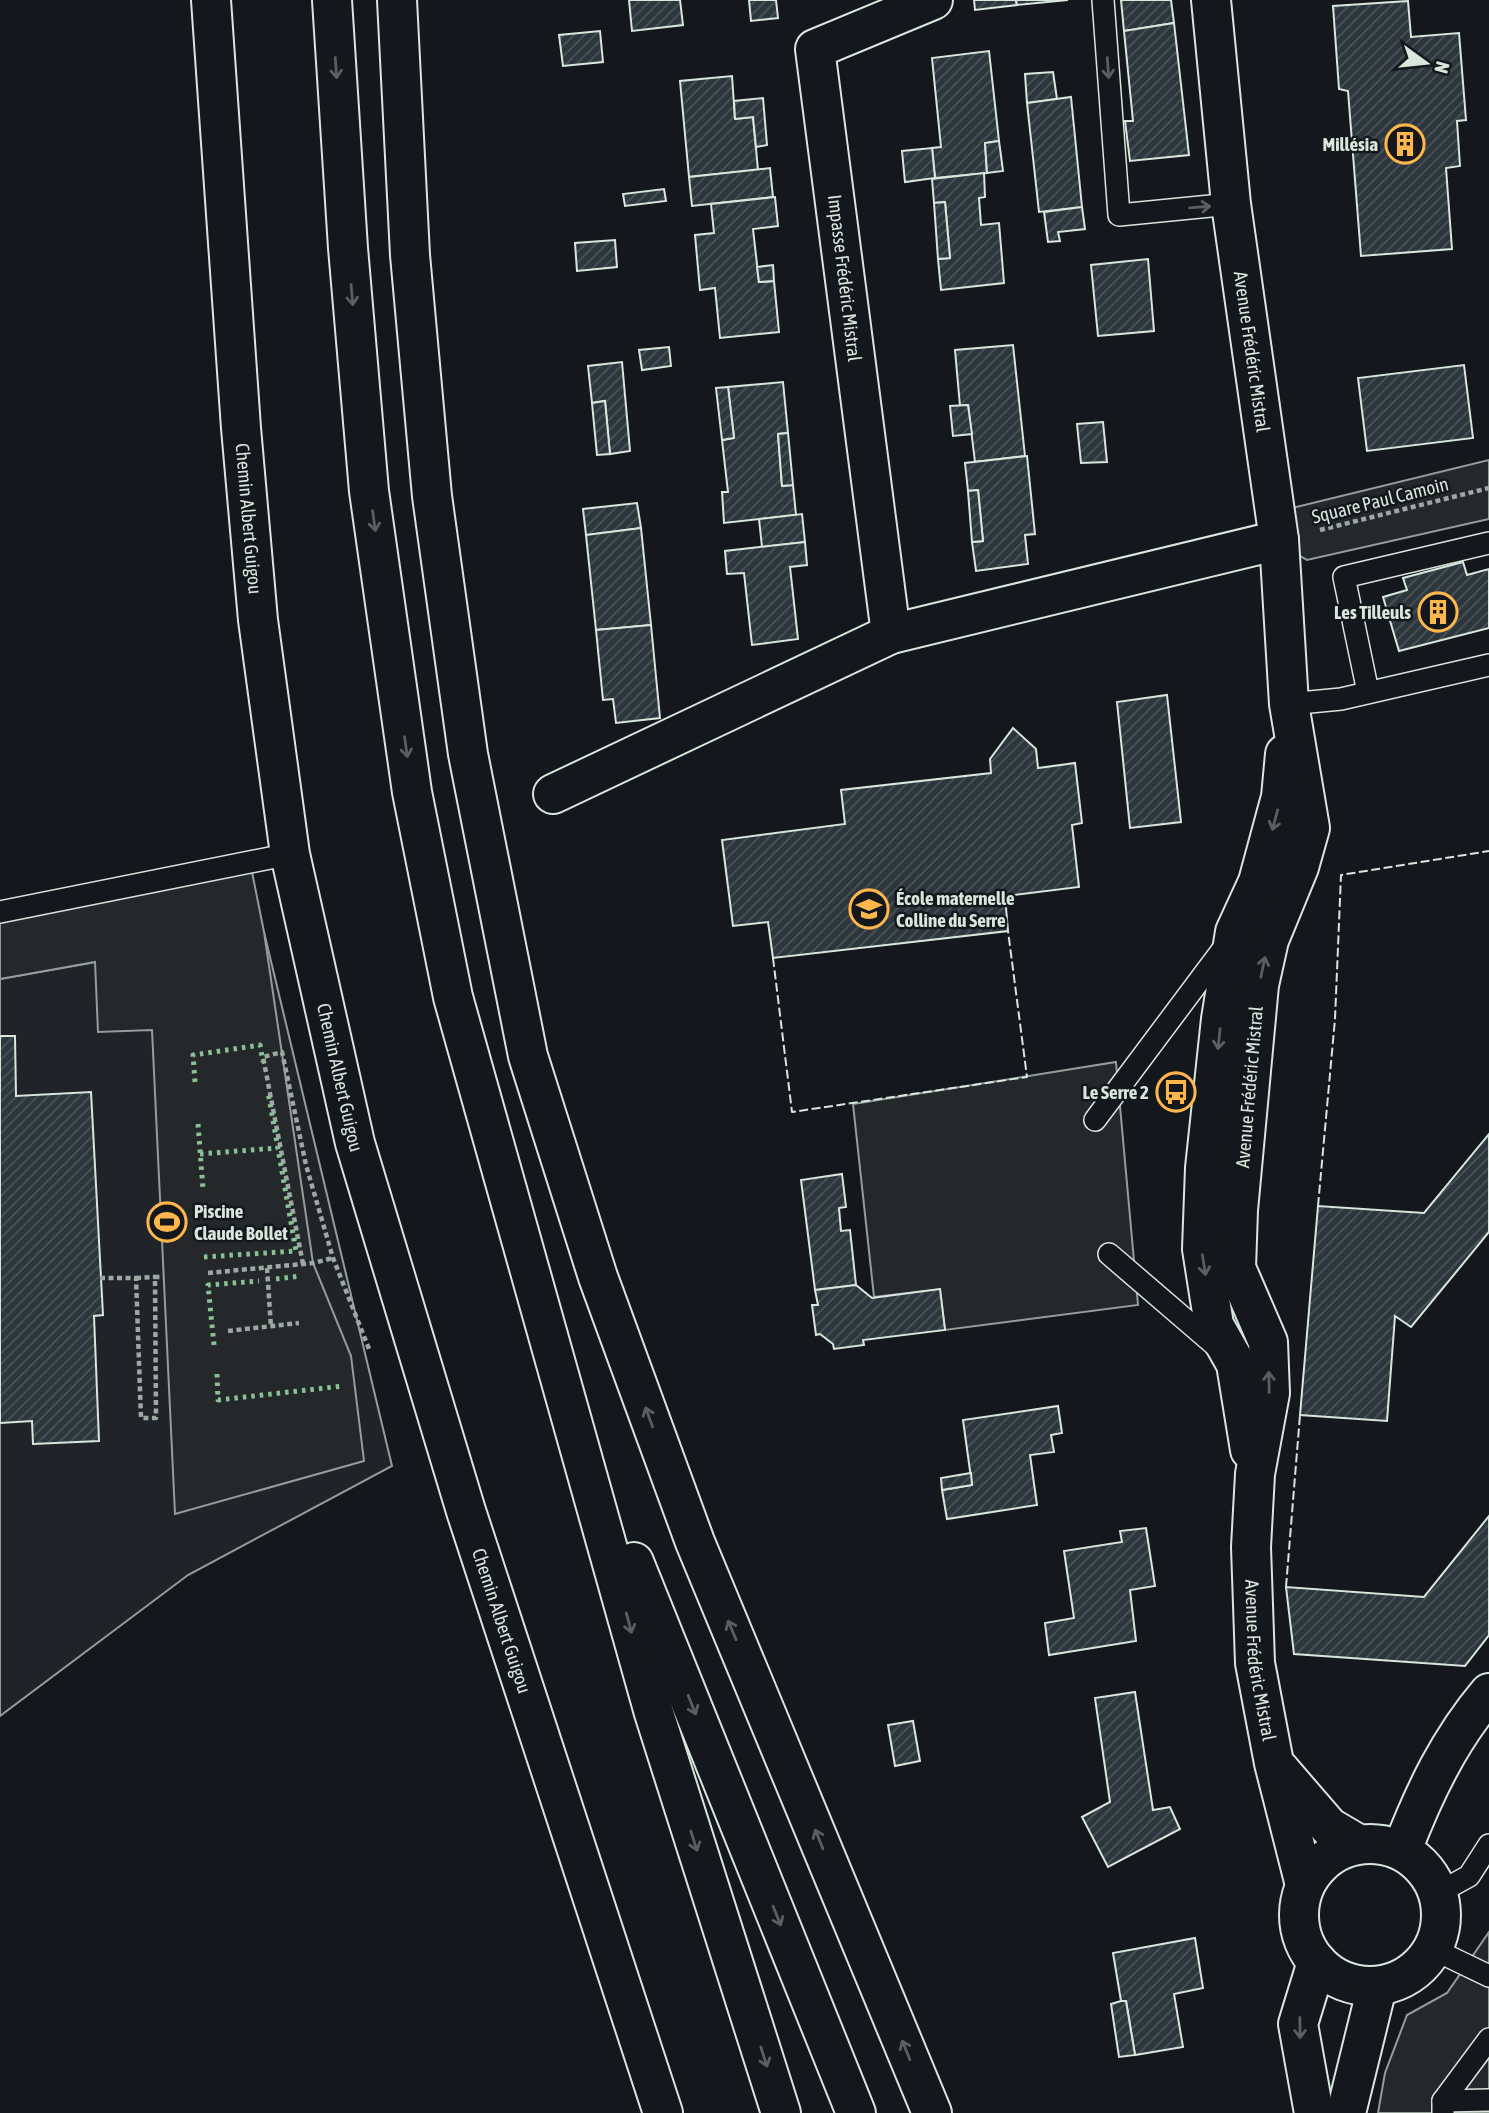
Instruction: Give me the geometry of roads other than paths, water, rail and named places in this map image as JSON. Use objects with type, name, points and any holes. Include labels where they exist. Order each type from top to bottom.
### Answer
[{"type":"main road","name":"Chemin Albert Guigou","points":[[211,0],[240,428],[258,620],[290,854],[355,1143],[470,1524],[663,2113]]},
{"type":"main road","points":[[332,0],[348,248],[369,491],[412,792],[453,998],[654,1713],[781,2113]]},
{"type":"main road","points":[[397,0],[410,255],[432,496],[468,754],[528,1056],[598,1278],[695,1542],[932,2113]]},
{"type":"main road","name":"Impasse Frédéric Mistral","points":[[891,634],[815,49],[933,0]]},
{"type":"main road","name":"Avenue Frédéric Mistral","points":[[1211,0],[1231,204],[1279,540],[1289,704],[1310,828],[1299,867],[1269,940],[1259,985],[1238,1210],[1236,1268],[1268,1342],[1269,1393],[1255,1474],[1251,1547],[1255,1663],[1274,1763],[1305,1885]]},
{"type":"main road","points":[[553,794],[891,634],[1279,540]]},
{"type":"main road","name":"Avenue Frédéric Mistral","points":[[1255,1474],[1236,1364],[1214,1325],[1202,1249],[1211,1109],[1221,1019],[1235,932],[1258,882],[1281,797],[1289,704]]},
{"type":"main road","points":[[565,1391],[856,2113]]},
{"type":"main road","points":[[1402,1850],[1423,1796],[1465,1721],[1489,1693]]},
{"type":"main road","name":"Avenue Frédéric Mistral","points":[[1274,1763],[1329,1827],[1358,1844]]},
{"type":"main road","points":[[1380,1843],[1402,1850],[1430,1876],[1438,1893],[1441,1922],[1433,1949],[1408,1974],[1377,1987],[1354,1985],[1333,1977],[1317,1962],[1305,1945],[1300,1926],[1299,1905],[1305,1885],[1318,1866],[1336,1852],[1358,1844],[1380,1843]]},
{"type":"main road","points":[[1314,2113],[1298,2024],[1317,1962]]},
{"type":"main road","points":[[1346,2113],[1377,1987]]},
{"type":"lane","points":[[1102,0],[1119,215],[1231,204]]},
{"type":"lane","points":[[1368,692],[1344,577],[1489,543]]},
{"type":"lane","points":[[1289,704],[1368,692],[1489,665]]},
{"type":"lane","points":[[0,912],[290,854]]},
{"type":"lane","points":[[1094,1120],[1235,932]]},
{"type":"lane","points":[[1109,1254],[1236,1364]]},
{"type":"lane","points":[[1438,1893],[1469,1876],[1489,1845]]},
{"type":"lane","points":[[1433,1949],[1489,1976]]},
{"type":"lane","points":[[1443,2107],[1489,2039]]},
{"type":"lane","points":[[1443,2107],[1489,2099]]},
{"type":"place","name":"Millésia","points":[[1405,144]]},
{"type":"place","name":"Les Tilleuls","points":[[1438,612]]},
{"type":"place","name":"École maternelle Colline du Serre","points":[[869,909]]},
{"type":"place","name":"Le Serre 2","points":[[1176,1092]]},
{"type":"place","name":"Piscine Claude Bollet","points":[[167,1222]]}]
